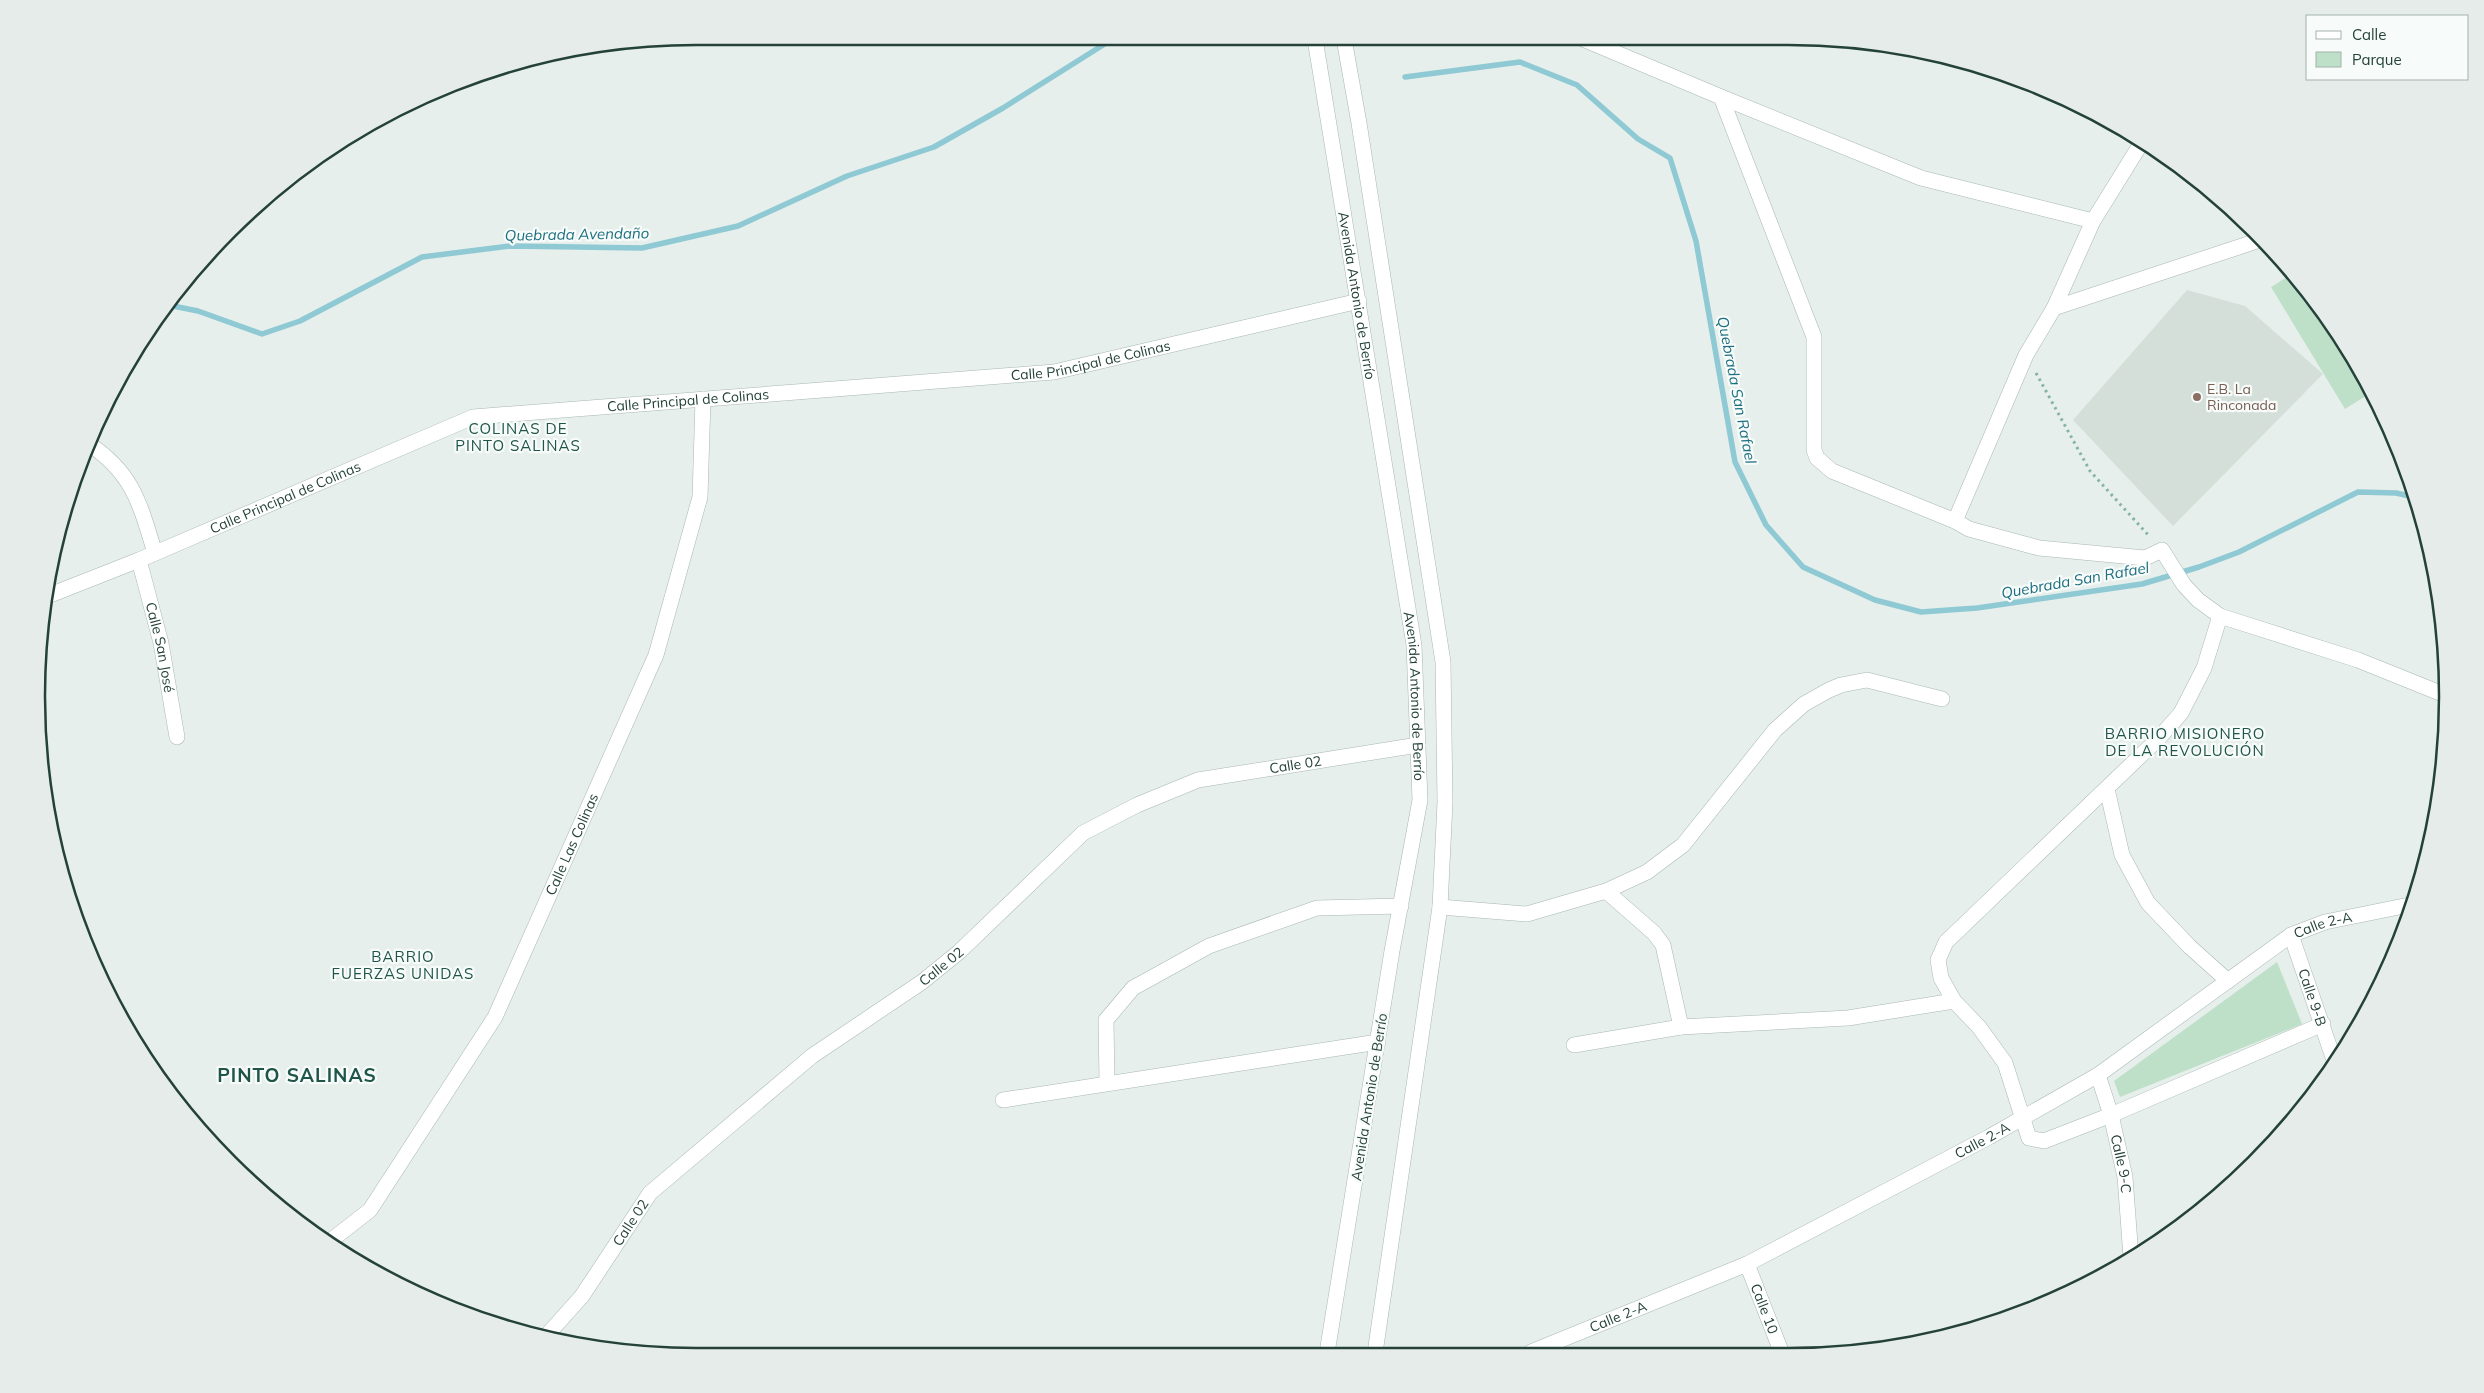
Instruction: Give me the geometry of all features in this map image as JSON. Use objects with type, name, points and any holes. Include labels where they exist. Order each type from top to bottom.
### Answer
[{"type":"street","name":"Avenida Antonio de Berrío","points":[[1316,45],[1414,645],[1420,800],[1328,1348]]},
{"type":"street","name":"Avenida Antonio de Berrío","points":[[1345,45],[1360,123],[1443,662],[1445,802],[1440,907],[1376,1348]]},
{"type":"street","points":[[1599,45],[1721,97],[1921,178],[2093,221]]},
{"type":"street","points":[[1721,97],[1814,337],[1814,450],[1817,458],[1832,472],[1969,528],[2040,548],[2145,558],[2162,550],[2184,585],[2198,600],[2220,616],[2358,660],[2439,693]]},
{"type":"street","points":[[1955,521],[2026,355],[2054,308],[2093,221],[2138,148]]},
{"type":"street","points":[[2054,308],[2254,242]]},
{"type":"street","name":"Calle Principal de Colinas","points":[[54,593],[139,560],[473,417],[1054,372],[1359,301]]},
{"type":"street","name":"Calle Las Colinas","points":[[335,1238],[370,1210],[495,1017],[656,655],[700,497],[703,399]]},
{"type":"street","points":[[94,449],[121,471],[136,494],[155,553]]},
{"type":"street","name":"Calle San José","points":[[139,560],[161,643],[177,737]]},
{"type":"street","points":[[2220,616],[2204,668],[2181,713],[2158,739],[2107,789],[1946,942],[1938,960],[1941,978],[1954,1000],[1979,1027],[2005,1063],[2017,1101],[2024,1116],[2029,1138],[2044,1141],[2111,1115],[2323,1024]]},
{"type":"street","points":[[1440,907],[1527,914],[1606,891],[1647,872],[1683,844],[1775,730],[1817,696],[1841,685],[1868,680],[1942,699]]},
{"type":"street","name":"Calle 02","points":[[551,1331],[582,1296],[650,1193],[812,1056],[922,982],[960,952],[1083,833],[1137,805],[1198,780],[1418,746]]},
{"type":"street","points":[[2107,789],[2122,855],[2148,904],[2190,947],[2228,981]]},
{"type":"street","points":[[1606,891],[1654,933],[1663,945],[1681,1027]]},
{"type":"street","points":[[1107,1083],[1106,1020],[1133,988],[1209,946],[1317,908],[1401,906]]},
{"type":"street","name":"Calle 2-A","points":[[1540,1348],[1747,1264],[1989,1137],[2098,1075],[2291,935],[2325,922],[2404,906]]},
{"type":"street","name":"Calle 9-B","points":[[2291,935],[2332,1053]]},
{"type":"street","points":[[1574,1045],[1681,1027],[1848,1018],[1954,1000]]},
{"type":"street","points":[[1003,1100],[1378,1042]]},
{"type":"street","name":"Calle 9-C","points":[[2098,1075],[2111,1115],[2125,1177],[2130,1250]]},
{"type":"street","name":"Calle 10","points":[[1747,1264],[1779,1348]]},
{"type":"path","points":[[2026,355],[2090,471],[2162,550]]},
{"type":"shaded area","name":"E.B. La Rinconada","points":[[2187,290],[2245,306],[2323,374],[2173,526],[2073,420]]},
{"type":"green space","points":[[2286,278],[2329,335],[2366,396],[2345,409],[2271,287]]},
{"type":"green space","points":[[2277,962],[2302,1024],[2120,1097],[2114,1081]]},
{"type":"waterway","name":"Quebrada Avendaño","points":[[175,306],[198,311],[262,334],[300,321],[422,257],[510,246],[642,248],[738,226],[847,176],[934,147],[1003,108],[1103,45]]},
{"type":"waterway","name":"Quebrada San Rafael","points":[[1405,77],[1520,62],[1577,85],[1638,139],[1670,158],[1696,241],[1735,462],[1766,525],[1803,567],[1875,600],[1921,612],[1977,608],[2142,584],[2199,567],[2239,552],[2358,492],[2396,493],[2407,495]]},
{"type":"place","name":"E.B. La Rinconada","points":[[2197,397]]},
{"type":"district","name":"COLINAS DE PINTO SALINAS","points":[[518,436]]},
{"type":"district","name":"BARRIO MISIONERO DE LA REVOLUCIÓN","points":[[2185,742]]},
{"type":"district","name":"BARRIO FUERZAS UNIDAS","points":[[403,964]]},
{"type":"district","name":"PINTO SALINAS","points":[[297,1075]]}]
